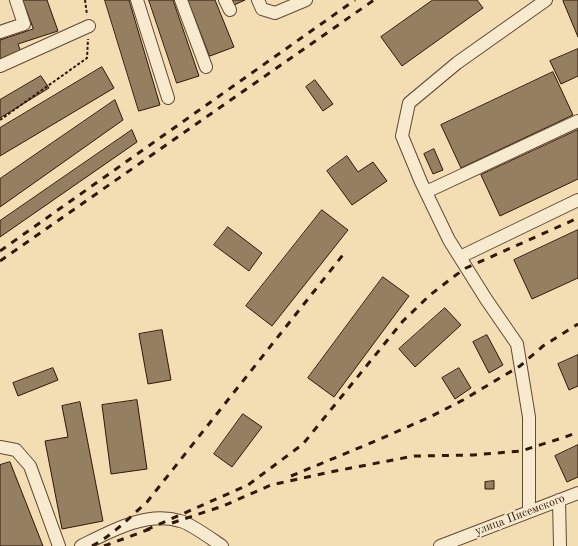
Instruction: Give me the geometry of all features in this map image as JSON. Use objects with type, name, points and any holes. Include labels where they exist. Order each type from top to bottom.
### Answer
[{"type":"street","points":[[0,32],[24,24],[16,0]]},
{"type":"street","points":[[137,0],[168,98]]},
{"type":"street","points":[[181,0],[206,67]]},
{"type":"street","points":[[258,0],[262,9],[275,13],[306,0]]},
{"type":"street","points":[[529,511],[530,417],[516,344],[449,240],[402,136],[409,103],[457,64],[546,0]]},
{"type":"street","points":[[0,66],[89,26]]},
{"type":"street","points":[[426,192],[578,121]]},
{"type":"street","points":[[460,256],[578,200]]},
{"type":"street","points":[[0,447],[16,450],[30,466],[59,546]]},
{"type":"street","name":"улица Писемского","points":[[440,546],[578,493]]},
{"type":"street","points":[[559,500],[560,546]]},
{"type":"street","points":[[81,546],[118,528],[157,517],[182,521],[222,546]]},
{"type":"path","points":[[0,120],[87,58],[89,26],[85,0]]},
{"type":"building","points":[[23,0],[47,0],[58,31],[18,44],[22,55],[0,63],[0,40],[33,29]]},
{"type":"building","points":[[105,0],[129,0],[160,105],[139,111]]},
{"type":"building","points":[[149,0],[173,0],[199,76],[177,83]]},
{"type":"building","points":[[188,0],[215,0],[234,47],[210,56]]},
{"type":"building","points":[[232,0],[245,0],[234,5]]},
{"type":"building","points":[[433,0],[477,0],[483,8],[402,66],[381,37]]},
{"type":"building","points":[[578,0],[578,37],[563,1]]},
{"type":"building","points":[[578,49],[578,76],[561,84],[550,61]]},
{"type":"building","points":[[102,67],[114,88],[0,156],[0,128]]},
{"type":"building","points":[[553,72],[573,115],[461,168],[441,125]]},
{"type":"building","points":[[41,76],[49,88],[0,118],[0,100]]},
{"type":"building","points":[[315,80],[333,104],[323,111],[306,87]]},
{"type":"building","points":[[115,100],[123,120],[0,207],[0,179]]},
{"type":"building","points":[[132,130],[137,142],[0,237],[0,221]]},
{"type":"building","points":[[578,130],[578,179],[500,216],[481,175]]},
{"type":"building","points":[[434,149],[443,170],[433,174],[424,154]]},
{"type":"building","points":[[347,156],[358,172],[373,162],[387,181],[352,205],[327,171]]},
{"type":"building","points":[[322,210],[348,230],[272,326],[246,306]]},
{"type":"building","points":[[228,227],[262,253],[249,271],[214,245]]},
{"type":"building","points":[[578,230],[578,278],[532,299],[514,260]]},
{"type":"building","points":[[383,277],[409,296],[334,397],[308,378]]},
{"type":"building","points":[[445,308],[461,325],[415,367],[399,349]]},
{"type":"building","points":[[162,330],[171,380],[148,384],[139,334]]},
{"type":"building","points":[[487,335],[503,365],[489,373],[473,342]]},
{"type":"building","points":[[578,355],[578,386],[569,390],[558,364]]},
{"type":"building","points":[[53,368],[58,380],[18,396],[13,383]]},
{"type":"building","points":[[459,368],[471,388],[455,399],[442,378]]},
{"type":"building","points":[[137,400],[147,469],[111,474],[102,405]]},
{"type":"building","points":[[80,402],[103,521],[62,529],[45,441],[68,437],[62,406]]},
{"type":"building","points":[[243,414],[262,427],[232,467],[214,454]]},
{"type":"building","points":[[578,445],[578,477],[567,482],[555,456]]},
{"type":"building","points":[[10,462],[43,546],[0,546],[0,465]]},
{"type":"building","points":[[494,481],[494,489],[485,489],[485,482]]},
{"type":"railway","points":[[0,251],[355,0]]},
{"type":"railway","points":[[0,261],[374,0]]},
{"type":"railway","points":[[146,530],[248,485],[303,444],[403,321],[430,295],[456,275],[466,268],[578,218]]},
{"type":"railway","points":[[92,546],[100,542],[114,531],[147,502],[346,251]]},
{"type":"railway","points":[[291,476],[378,440],[432,416],[463,400],[520,366],[543,346],[578,324]]},
{"type":"railway","points":[[172,523],[223,506],[271,485],[414,456],[473,455],[521,451],[578,432]]},
{"type":"railway","points":[[104,546],[150,529]]}]
